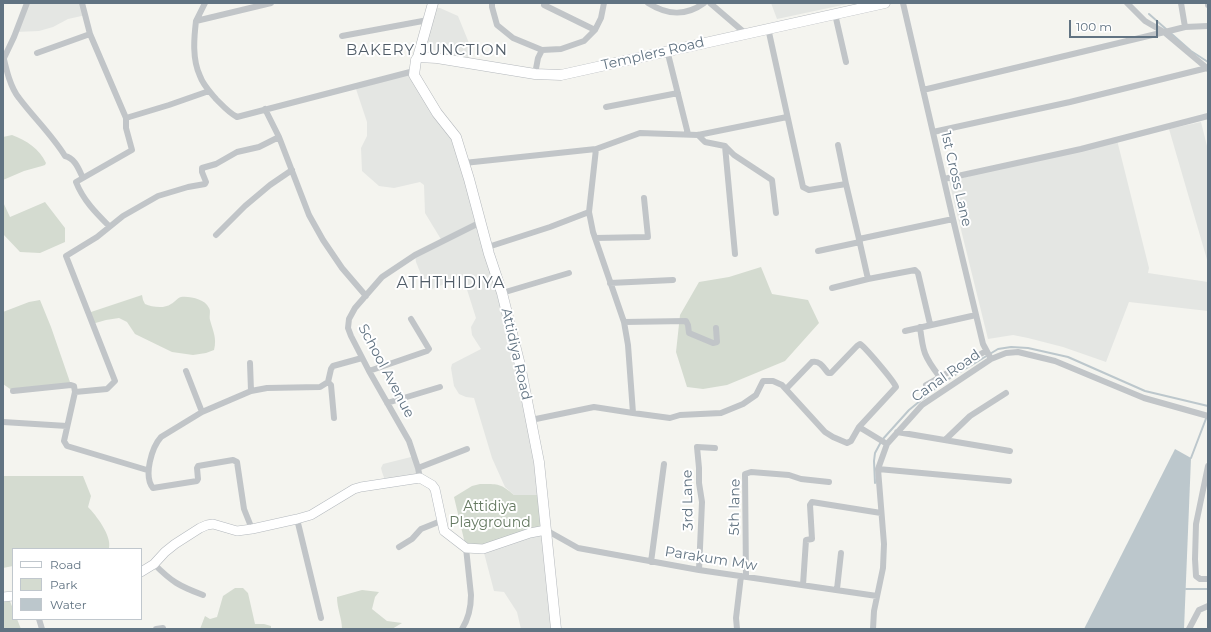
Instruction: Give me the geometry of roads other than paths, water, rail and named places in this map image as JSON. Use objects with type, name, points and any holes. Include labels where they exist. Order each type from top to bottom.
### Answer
[{"type":"main road","points":[[414,71],[433,3]]},
{"type":"main road","name":"Templers Road","points":[[418,57],[437,58],[535,74],[560,75],[667,50],[885,3]]},
{"type":"main road","name":"Attidiya Road","points":[[414,71],[414,76],[437,113],[456,137],[502,294],[520,365],[539,462],[556,629]]},
{"type":"street","points":[[27,3],[14,37],[3,56],[10,79],[18,98],[65,156],[74,162],[83,178]]},
{"type":"street","points":[[82,3],[90,34],[126,118],[126,128],[132,150],[76,182],[81,194],[109,226]]},
{"type":"street","points":[[205,3],[196,21],[194,37],[197,66],[200,76],[209,90],[228,111],[237,117],[414,71]]},
{"type":"street","points":[[196,21],[271,3]]},
{"type":"street","points":[[492,3],[497,25],[513,38],[542,50],[561,49],[584,41],[595,30],[601,18],[604,3]]},
{"type":"street","points":[[648,3],[659,10],[672,13],[684,12],[697,8],[704,3]]},
{"type":"street","points":[[710,3],[745,33]]},
{"type":"street","name":"1st Cross Lane","points":[[903,3],[976,315],[989,355]]},
{"type":"street","points":[[1127,3],[1145,21],[1168,31],[1207,69]]},
{"type":"street","points":[[1180,3],[1185,27]]},
{"type":"street","points":[[544,5],[595,30]]},
{"type":"street","points":[[835,14],[846,62]]},
{"type":"street","points":[[342,36],[428,20]]},
{"type":"street","points":[[923,90],[1185,27],[1208,26]]},
{"type":"street","points":[[768,28],[803,187],[809,190],[846,184]]},
{"type":"street","points":[[37,53],[90,34]]},
{"type":"street","points":[[535,74],[538,58],[542,50]]},
{"type":"street","points":[[667,50],[688,134]]},
{"type":"street","points":[[933,132],[1070,102],[1207,69]]},
{"type":"street","points":[[126,118],[170,105],[209,90]]},
{"type":"street","points":[[606,107],[678,93]]},
{"type":"street","points":[[265,109],[279,137],[309,215],[323,240],[342,268],[366,296]]},
{"type":"street","points":[[944,179],[1081,149],[1208,116]]},
{"type":"street","points":[[464,163],[596,149],[640,132],[698,135],[787,117]]},
{"type":"street","points":[[698,135],[705,142],[725,146],[734,155],[772,180],[776,213]]},
{"type":"street","points":[[76,392],[107,389],[115,382],[66,256],[97,237],[109,226],[124,216],[158,196],[188,187],[205,184],[206,182],[202,168],[216,164],[238,152],[259,147],[279,137]]},
{"type":"street","points":[[838,145],[868,279]]},
{"type":"street","points":[[725,146],[735,254]]},
{"type":"street","points":[[596,149],[589,212],[595,238],[624,322],[628,345],[633,413]]},
{"type":"street","points":[[216,235],[245,206],[270,185],[292,170]]},
{"type":"street","points":[[595,238],[648,237],[644,198]]},
{"type":"street","points":[[488,247],[550,227],[589,212]]},
{"type":"street","points":[[818,251],[953,219]]},
{"type":"street","name":"School Avenue","points":[[420,478],[409,441],[362,358],[348,328],[348,319],[355,308],[382,277],[398,265],[481,222]]},
{"type":"street","points":[[832,288],[915,270],[918,273],[930,324]]},
{"type":"street","points":[[502,294],[569,272]]},
{"type":"street","points":[[610,284],[673,280]]},
{"type":"street","points":[[905,330],[976,315]]},
{"type":"street","points":[[369,371],[429,349],[411,319]]},
{"type":"street","points":[[624,322],[686,321],[690,333],[713,343],[717,342],[716,328]]},
{"type":"street","points":[[920,327],[922,349],[928,361],[939,376]]},
{"type":"street","points":[[530,420],[594,407],[670,418],[680,415],[721,412],[743,404],[756,395],[763,381],[773,381],[782,385],[786,390],[825,432],[833,438],[847,443],[851,441],[859,427],[896,386],[864,346],[860,344],[831,373],[828,373],[819,363],[815,361],[812,362],[786,390]]},
{"type":"street","name":"Canal Road","points":[[873,629],[874,611],[878,596],[884,544],[878,469],[884,442],[897,432],[922,405],[989,355],[1018,352],[1055,361],[1144,398],[1206,416]]},
{"type":"street","points":[[926,385],[939,376],[989,355]]},
{"type":"street","points":[[334,418],[331,385],[328,382],[330,369],[333,366],[362,358]]},
{"type":"street","points":[[250,363],[251,391]]},
{"type":"street","points":[[186,371],[202,412]]},
{"type":"street","points":[[252,529],[244,509],[237,462],[233,460],[198,466],[196,468],[198,479],[196,481],[153,488],[149,480],[147,470],[157,441],[202,412],[251,391],[267,388],[320,387],[328,382]]},
{"type":"street","points":[[13,391],[71,385],[75,388],[76,392],[64,441],[67,446],[147,470]]},
{"type":"street","points":[[387,402],[440,387]]},
{"type":"street","points":[[945,440],[970,416],[1006,393]]},
{"type":"street","points":[[3,422],[67,426]]},
{"type":"street","points":[[859,427],[884,442]]},
{"type":"street","points":[[897,432],[1010,451]]},
{"type":"street","name":"3rd Lane","points":[[700,570],[702,502],[699,483],[697,447],[715,448]]},
{"type":"street","points":[[418,468],[467,449]]},
{"type":"street","points":[[652,562],[664,464]]},
{"type":"street","points":[[1208,466],[1196,524],[1194,560],[1196,576],[1200,579],[1208,579]]},
{"type":"street","points":[[878,469],[1009,481]]},
{"type":"street","name":"5th lane","points":[[744,576],[745,474],[751,472],[789,475],[801,479],[829,482]]},
{"type":"street","points":[[142,571],[154,564],[175,544],[207,525],[213,524],[237,531],[252,529],[297,519],[318,511],[354,489],[420,478],[432,485],[435,489],[444,531],[466,548],[483,549],[530,533],[546,530]]},
{"type":"street","points":[[803,585],[806,540],[812,538],[810,505],[812,502],[881,513]]},
{"type":"street","points":[[297,519],[321,618]]},
{"type":"street","points":[[399,547],[412,539],[421,529],[441,521]]},
{"type":"street","name":"Parakum Mw","points":[[546,530],[578,548],[700,570],[878,596]]},
{"type":"street","points":[[462,629],[468,618],[471,603],[466,548]]},
{"type":"street","points":[[837,589],[841,553]]},
{"type":"street","points":[[154,564],[168,578],[180,586],[203,595]]},
{"type":"street","points":[[737,629],[736,618],[744,576]]},
{"type":"street","points":[[1189,629],[1199,610],[1208,606]]},
{"type":"street","points":[[1199,610],[1208,610]]},
{"type":"street","points":[[156,629],[163,628]]},
{"type":"water","points":[[1175,449],[1191,458],[1184,629],[1084,629]]},
{"type":"waterway","points":[[1149,14],[1191,51],[1208,62]]},
{"type":"waterway","points":[[875,483],[875,453],[882,440],[909,410],[942,383],[998,349],[1011,347],[1028,348],[1068,357],[1145,391],[1208,406]]},
{"type":"waterway","points":[[1191,458],[1207,416]]},
{"type":"waterway","points":[[1186,589],[1208,589]]},
{"type":"district","name":"BAKERY JUNCTION","points":[[427,51]]},
{"type":"district","name":"ATHTHIDIYA","points":[[451,283]]},
{"type":"park label","name":"Attidiya Playground","points":[[490,516]]}]
